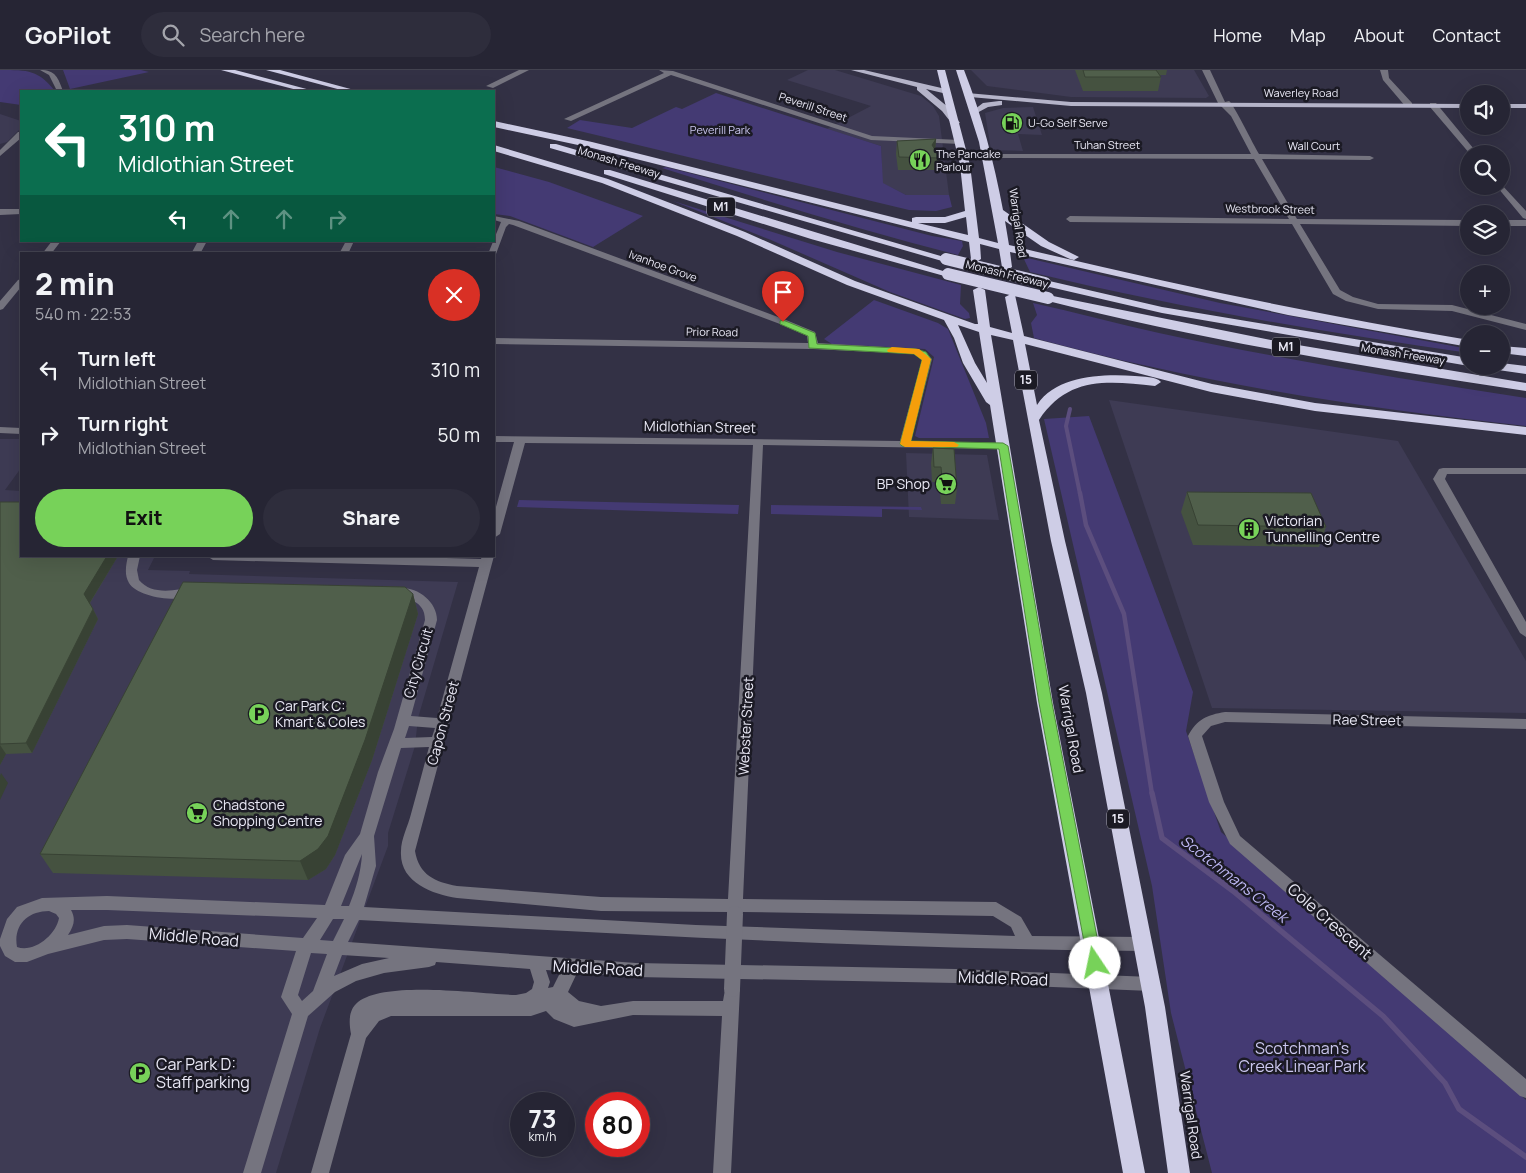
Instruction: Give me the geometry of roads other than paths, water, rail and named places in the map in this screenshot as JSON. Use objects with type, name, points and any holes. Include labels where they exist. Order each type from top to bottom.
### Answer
[{"type":"highway","points":[[225,70],[306,90]]},
{"type":"highway","points":[[270,70],[350,90]]},
{"type":"highway","points":[[941,70],[956,123],[978,221],[974,240],[976,259]]},
{"type":"highway","name":"Warrigal Road","points":[[960,70],[969,91],[994,182],[1007,267]]},
{"type":"highway","name":"Waverley Road","points":[[946,88],[969,91]]},
{"type":"highway","points":[[495,124],[673,165],[974,240],[1276,310],[1460,342]]},
{"type":"highway","name":"Monash Freeway","points":[[495,129],[946,259],[1045,283],[1162,310],[1460,360]]},
{"type":"highway","name":"Monash Freeway","points":[[495,139],[815,237],[948,274],[1196,331],[1366,362],[1526,387]]},
{"type":"highway","points":[[495,148],[605,181],[669,205],[742,234],[851,283],[949,319],[984,330],[1211,388]]},
{"type":"highway","points":[[886,218],[978,221],[999,216],[1045,244],[1093,268]]},
{"type":"highway","name":"Warrigal Road","points":[[980,290],[984,330],[1046,703],[1134,1173]]},
{"type":"highway","name":"Warrigal Road","points":[[1011,297],[1033,420],[1058,541],[1094,693],[1151,984],[1162,1042],[1170,1121],[1179,1173]]},
{"type":"highway","points":[[949,319],[960,338],[969,363],[997,411]]},
{"type":"highway","points":[[1510,350],[1526,352]]},
{"type":"highway","points":[[1510,368],[1526,370]]},
{"type":"highway","points":[[1033,420],[1040,406],[1052,394],[1086,382],[1127,379],[1211,388],[1325,408],[1526,432]]},
{"type":"main road","name":"Waverley Road","points":[[856,70],[915,86],[946,88]]},
{"type":"main road","name":"Waverley Road","points":[[877,70],[946,88]]},
{"type":"main road","points":[[915,86],[925,90],[945,109],[956,123]]},
{"type":"main road","name":"Waverley Road","points":[[969,91],[1133,102]]},
{"type":"main road","name":"Waverley Road","points":[[969,91],[1042,102],[1460,106]]},
{"type":"main road","points":[[975,112],[990,104],[1042,102]]},
{"type":"main road","points":[[1510,106],[1526,106]]},
{"type":"street","points":[[44,70],[52,74],[60,90]]},
{"type":"street","points":[[490,86],[523,70]]},
{"type":"street","points":[[1206,70],[1217,89],[1229,103],[1233,115],[1330,285],[1343,297],[1372,306],[1453,308],[1526,327]]},
{"type":"street","points":[[1384,70],[1386,78],[1409,105]]},
{"type":"street","points":[[568,119],[667,71]]},
{"type":"street","name":"Peverill Street","points":[[667,71],[871,138],[960,142]]},
{"type":"street","points":[[1217,89],[1229,103]]},
{"type":"street","points":[[1433,105],[1466,145]]},
{"type":"street","points":[[0,154],[20,135]]},
{"type":"street","name":"Tuhan Street","points":[[987,156],[1257,157]]},
{"type":"street","name":"Wall Court","points":[[1257,157],[1370,158]]},
{"type":"street","points":[[1508,195],[1526,216]]},
{"type":"street","points":[[0,212],[20,212]]},
{"type":"street","name":"Ivanhoe Grove","points":[[495,218],[508,220],[783,322],[812,334],[812,346]]},
{"type":"street","name":"Westbrook Street","points":[[1070,219],[1460,222]]},
{"type":"street","points":[[1138,219],[1143,232]]},
{"type":"street","points":[[493,252],[502,227],[508,220]]},
{"type":"street","points":[[1510,223],[1526,223]]},
{"type":"street","points":[[48,252],[56,242]]},
{"type":"street","points":[[0,307],[20,283]]},
{"type":"street","name":"Prior Road","points":[[495,341],[812,346],[916,351],[927,359],[905,444]]},
{"type":"street","points":[[0,430],[20,430]]},
{"type":"street","name":"Midlothian Street","points":[[495,439],[1003,446]]},
{"type":"street","points":[[495,530],[520,440]]},
{"type":"street","name":"Webster Street","points":[[722,1173],[758,443]]},
{"type":"street","points":[[1526,472],[1442,471],[1439,479],[1526,633]]},
{"type":"street","points":[[134,557],[133,581],[143,591],[167,595],[207,589]]},
{"type":"street","points":[[282,557],[487,560]]},
{"type":"street","name":"Capon Street","points":[[487,560],[408,851],[411,866],[418,876],[427,884],[449,891],[540,900],[736,910]]},
{"type":"street","name":"City Circuit","points":[[367,836],[372,853],[356,913],[338,947],[319,996],[301,1012],[289,997],[298,964],[306,946],[329,912],[340,890],[352,855],[367,836],[403,721],[431,612],[429,605],[413,595],[380,590]]},
{"type":"street","name":"Rae Street","points":[[1208,720],[1225,717],[1526,724]]},
{"type":"street","name":"Cole Crescent","points":[[1208,720],[1200,725],[1194,736],[1219,809],[1235,840],[1526,1090]]},
{"type":"street","points":[[403,721],[442,723]]},
{"type":"street","points":[[396,743],[437,742]]},
{"type":"street","name":"Middle Road","points":[[50,904],[107,903],[356,913],[696,932],[1027,943],[1143,944]]},
{"type":"street","points":[[50,904],[64,911],[66,921],[63,932],[48,947],[29,955],[16,955],[6,951],[2,946],[2,937],[5,928],[17,914],[36,905],[50,904]]},
{"type":"street","points":[[736,910],[996,909],[1016,922],[1027,943]]},
{"type":"street","name":"Middle Road","points":[[48,947],[115,931],[536,964],[694,973],[956,976],[1151,984]]},
{"type":"street","points":[[319,996],[340,980],[358,973],[450,956]]},
{"type":"street","points":[[536,964],[548,997],[560,1014],[571,1018],[641,1008],[731,1009]]},
{"type":"street","points":[[320,1173],[359,1034],[373,1016],[387,1009],[531,1010],[565,984],[571,966]]},
{"type":"street","points":[[252,1173],[301,1012]]},
{"type":"waterway","name":"Scotchmans Creek","points":[[1070,409],[1066,426],[1080,494]]},
{"type":"waterway","name":"Scotchmans Creek","points":[[1080,493],[1086,525],[1124,614],[1152,794]]},
{"type":"waterway","name":"Scotchmans Creek","points":[[1152,793],[1162,838],[1233,891],[1383,1016],[1445,1083],[1459,1109],[1526,1157]]},
{"type":"place","name":"U-Go Self Serve","points":[[1012,123]]},
{"type":"place","name":"The Pancake Parlour","points":[[920,160]]},
{"type":"place","name":"BP Shop","points":[[946,484]]},
{"type":"place","name":"Victorian Tunnelling Centre","points":[[1249,529]]},
{"type":"place","name":"Car Park C: Kmart & Coles","points":[[259,714]]},
{"type":"place","name":"Chadstone Shopping Centre","points":[[197,813]]},
{"type":"place","name":"Car Park D: Staff parking","points":[[140,1073]]},
{"type":"park label","name":"Peverill Park","points":[[720,130]]},
{"type":"park label","name":"Scotchman's Creek Linear Park","points":[[1302,1057]]}]
